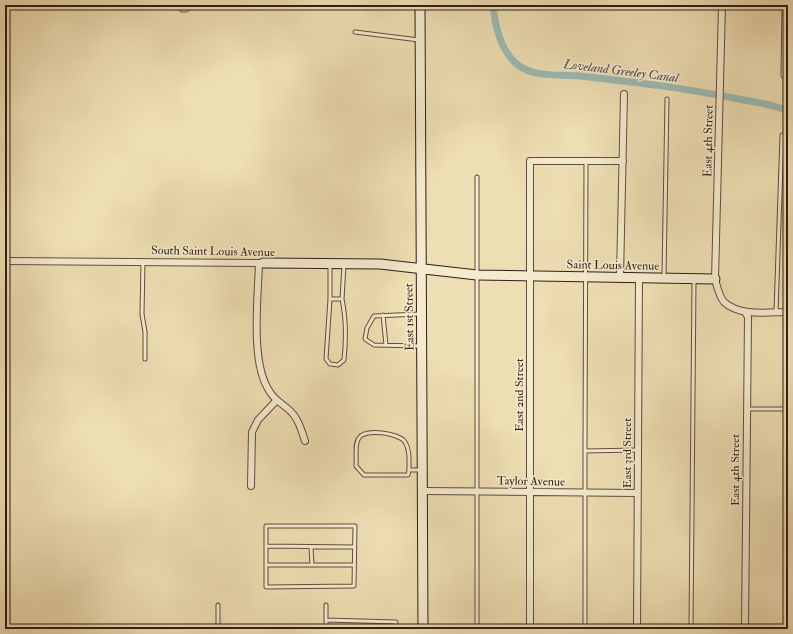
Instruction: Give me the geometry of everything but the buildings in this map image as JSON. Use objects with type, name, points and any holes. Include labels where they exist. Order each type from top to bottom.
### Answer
[{"type":"main road","name":"East 1st Street","points":[[420,5],[420,269],[424,491],[423,628]]},
{"type":"main road","name":"South Saint Louis Avenue","points":[[261,263],[380,264],[420,269]]},
{"type":"main road","name":"Saint Louis Avenue","points":[[420,269],[477,276],[715,278]]},
{"type":"street","name":"East 4th Street","points":[[715,278],[722,5]]},
{"type":"street","points":[[620,277],[624,94]]},
{"type":"street","name":"East 2nd Street","points":[[530,629],[530,161],[586,161]]},
{"type":"street","points":[[586,161],[623,161]]},
{"type":"street","name":"South Saint Louis Avenue","points":[[5,261],[261,263]]},
{"type":"street","points":[[261,263],[257,332],[259,362],[264,382],[276,401],[289,410],[295,417],[305,441]]},
{"type":"street","name":"East 3rd Street","points":[[637,629],[638,278]]},
{"type":"street","points":[[715,278],[724,302],[745,312],[788,312]]},
{"type":"street","name":"East 4th Street","points":[[745,312],[748,317],[745,629]]},
{"type":"street","points":[[251,486],[252,432],[258,420],[276,401]]},
{"type":"street","name":"Taylor Avenue","points":[[424,491],[637,493]]},
{"type":"lane","points":[[177,5],[182,10],[186,10],[193,5]]},
{"type":"lane","points":[[783,76],[784,5]]},
{"type":"lane","points":[[355,32],[421,41]]},
{"type":"lane","points":[[664,278],[667,99]]},
{"type":"lane","points":[[776,312],[782,135]]},
{"type":"lane","points":[[585,629],[584,493],[587,277],[586,161]]},
{"type":"lane","points":[[477,177],[477,629]]},
{"type":"lane","points":[[144,262],[142,314],[145,332],[145,359]]},
{"type":"lane","points":[[330,264],[330,299],[326,359],[330,364],[338,365],[344,360],[345,352],[344,308],[342,299],[344,264]]},
{"type":"lane","points":[[691,629],[694,278]]},
{"type":"lane","points":[[330,299],[342,299]]},
{"type":"lane","points":[[421,314],[374,316],[371,319],[365,339],[370,344],[422,346]]},
{"type":"lane","points":[[383,315],[386,345]]},
{"type":"lane","points":[[747,409],[788,409]]},
{"type":"lane","points":[[367,433],[387,434],[398,437],[404,441],[409,451],[409,470],[408,475],[364,475],[356,466],[357,439],[361,435],[367,433]]},
{"type":"lane","points":[[585,451],[638,450]]},
{"type":"lane","points":[[409,470],[423,470]]},
{"type":"lane","points":[[266,526],[355,526],[354,547],[354,586],[266,587],[266,526]]},
{"type":"lane","points":[[266,546],[354,547]]},
{"type":"lane","points":[[311,546],[312,565]]},
{"type":"lane","points":[[266,565],[354,565]]},
{"type":"lane","points":[[218,605],[218,629]]},
{"type":"lane","points":[[326,605],[326,629]]},
{"type":"lane","points":[[326,620],[396,622],[395,627],[423,628]]},
{"type":"waterway","name":"Loveland Greeley Canal","points":[[493,5],[497,30],[507,53],[518,65],[532,72],[548,75],[580,76],[679,88],[763,104],[788,111]]}]
